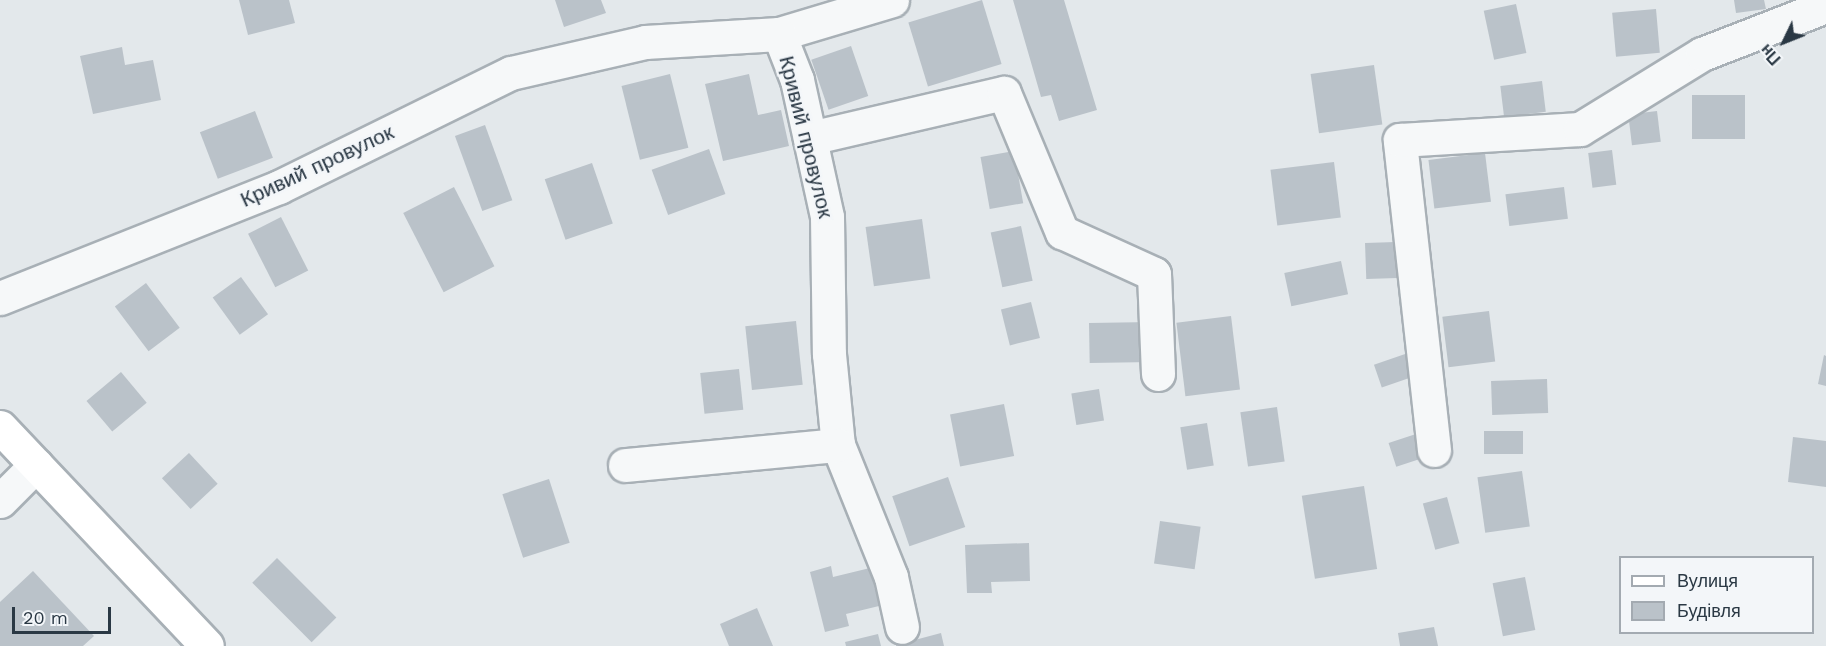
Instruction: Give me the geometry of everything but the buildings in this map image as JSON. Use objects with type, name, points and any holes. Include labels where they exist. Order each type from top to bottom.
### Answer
[{"type":"main road","points":[[0,427],[207,646]]},
{"type":"street","points":[[779,34],[892,0]]},
{"type":"street","points":[[1434,450],[1400,140],[1580,129],[1702,54],[1826,6]]},
{"type":"street","name":"Кривий провулок","points":[[0,298],[279,187],[511,74],[645,42],[779,34],[797,80],[828,217],[830,354],[838,445],[891,578],[902,627]]},
{"type":"street","points":[[810,138],[1004,93],[1062,232],[1154,274],[1158,374]]},
{"type":"street","points":[[625,465],[838,445]]},
{"type":"street","points":[[0,501],[36,465]]}]
